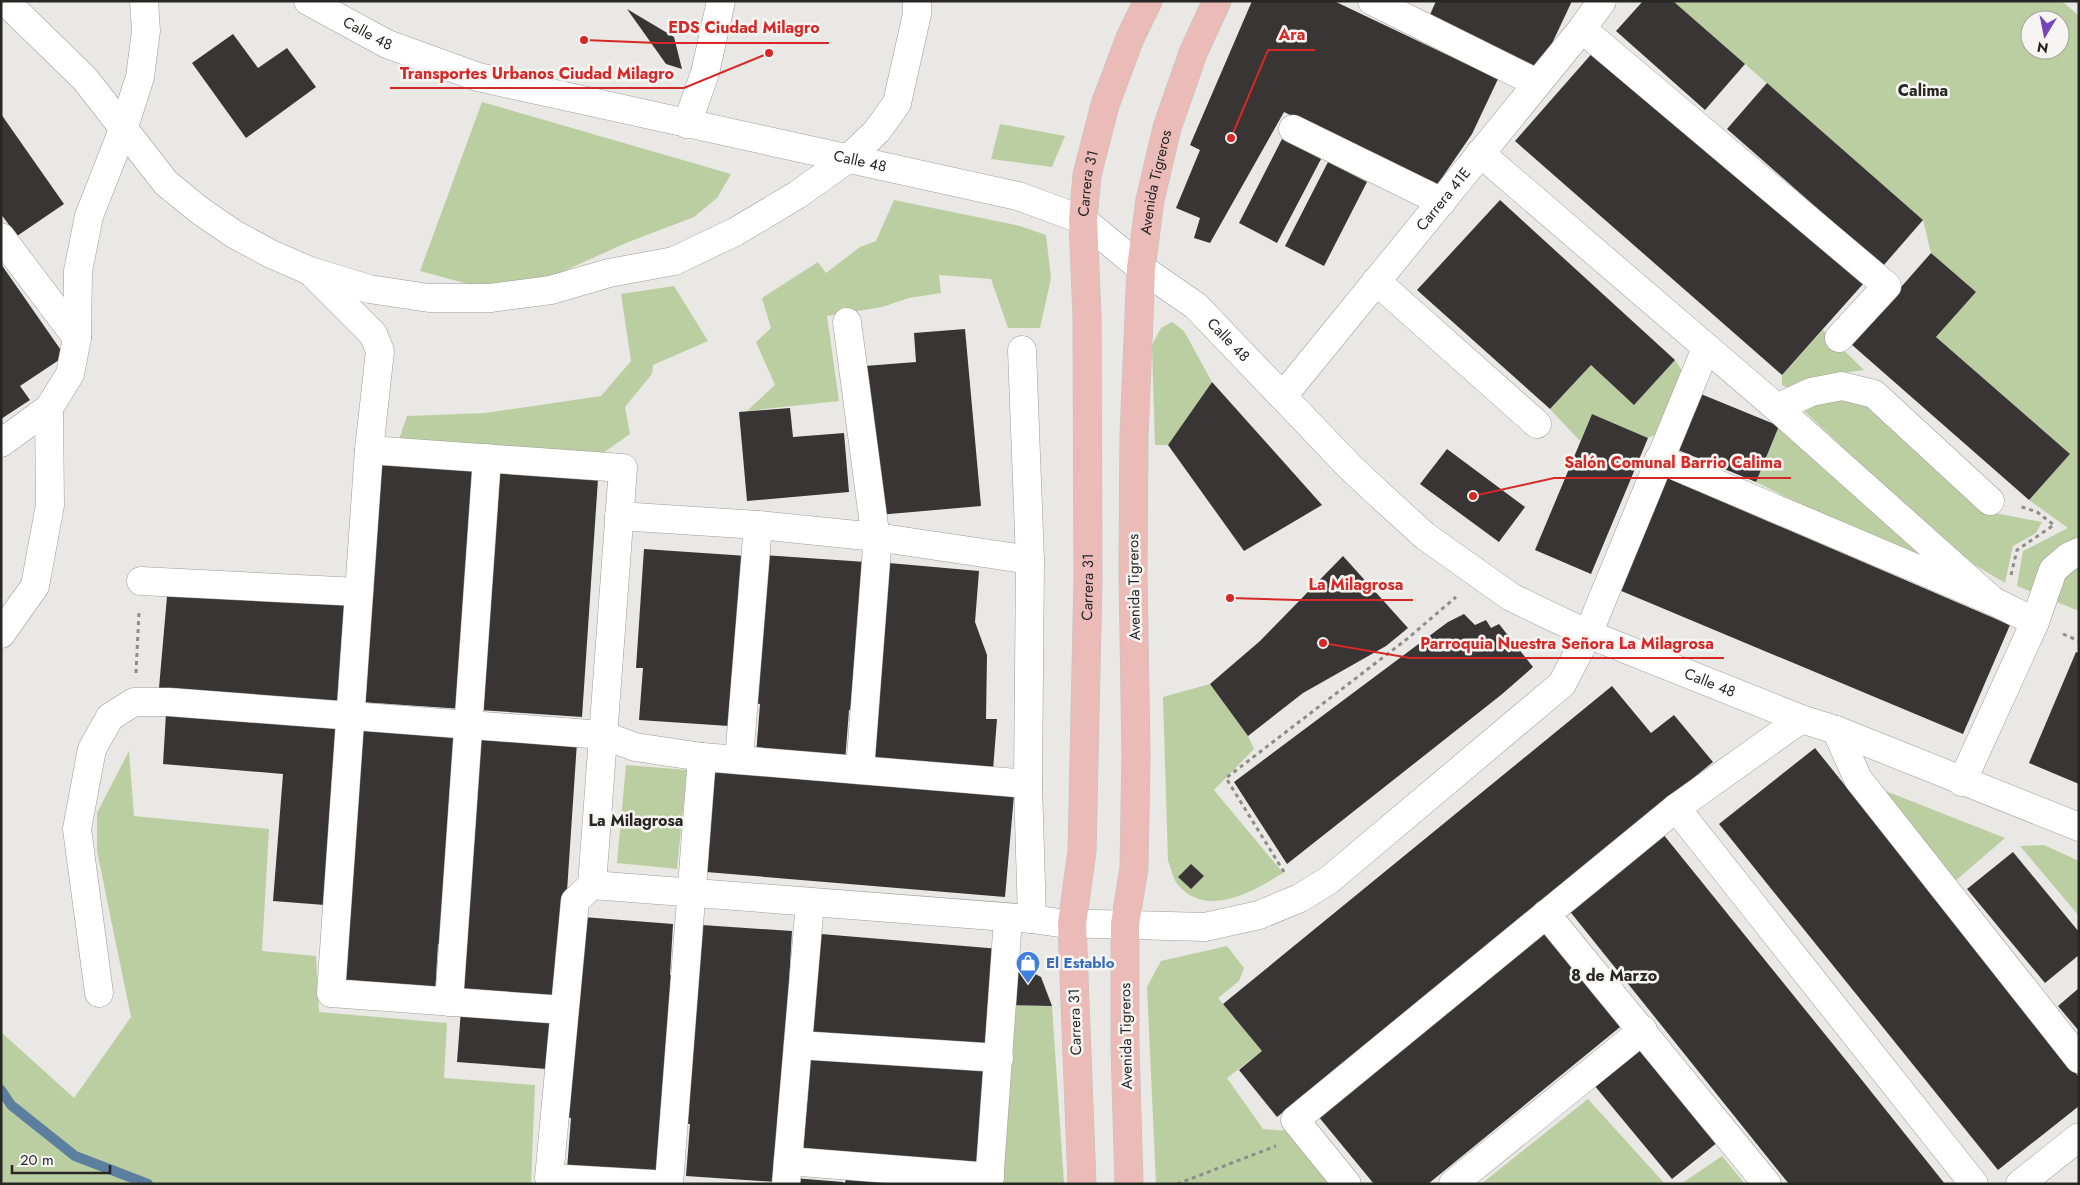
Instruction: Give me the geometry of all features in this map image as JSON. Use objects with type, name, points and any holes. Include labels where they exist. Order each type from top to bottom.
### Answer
[{"type":"main road","name":"Carrera 31","points":[[1082,1184],[1072,924],[1082,850],[1087,599],[1086,316],[1083,220],[1087,175],[1105,106],[1130,38],[1148,1]]},
{"type":"main road","name":"Avenida Tigreros","points":[[1129,1184],[1125,1046],[1125,924],[1134,868],[1136,756],[1133,572],[1134,436],[1141,268],[1150,200],[1166,128],[1193,53],[1218,1]]},
{"type":"street","points":[[5,1],[85,79],[166,183],[198,210],[256,246],[310,271],[369,289],[429,298],[490,298],[551,290],[610,274],[674,261],[734,232],[797,195],[849,158],[877,131],[897,103],[917,14],[917,1]]},
{"type":"street","points":[[1,443],[49,408],[70,374],[76,338],[78,271],[89,216],[124,127],[140,77],[146,32],[144,1]]},
{"type":"street","name":"Calle 48","points":[[308,1],[387,44],[478,77],[1018,196],[1083,220],[1141,268],[1196,306],[1350,467],[1425,536],[1511,597],[1588,634],[2079,827]]},
{"type":"street","points":[[687,124],[706,74],[721,1]]},
{"type":"street","points":[[1372,1],[1417,12],[1537,83]]},
{"type":"street","name":"Carrera 41E","points":[[1284,396],[1582,29],[1602,1]]},
{"type":"street","points":[[1582,29],[1887,286],[1839,338]]},
{"type":"street","points":[[1293,129],[1442,202]]},
{"type":"street","points":[[1480,153],[1777,408],[1998,604]]},
{"type":"street","points":[[1,237],[76,338]]},
{"type":"street","points":[[310,271],[374,334],[380,351],[369,450],[331,993],[564,1010]]},
{"type":"street","points":[[1376,281],[1537,424]]},
{"type":"street","points":[[847,322],[876,537],[860,770]]},
{"type":"street","points":[[592,885],[1072,924],[1205,927],[1244,920],[1300,898],[1329,880],[1562,684],[1588,634],[1706,348]]},
{"type":"street","points":[[810,903],[787,1173],[990,1180],[999,1058],[1020,919],[1028,784],[1030,560],[1022,350]]},
{"type":"street","points":[[1777,408],[1811,392],[1842,386],[1874,394],[1986,498]]},
{"type":"street","points":[[1,634],[35,586],[50,504],[49,408]]},
{"type":"street","points":[[369,450],[623,468],[592,885],[574,901],[549,1178],[653,1184]]},
{"type":"street","points":[[449,1002],[487,458]]},
{"type":"street","points":[[1659,458],[1998,604],[2035,622]]},
{"type":"street","points":[[619,516],[758,525],[876,537],[1030,560]]},
{"type":"street","points":[[739,760],[758,525]]},
{"type":"street","points":[[1962,782],[2035,622],[2053,570],[2068,556],[2079,552]]},
{"type":"street","points":[[141,581],[359,592]]},
{"type":"street","points":[[99,993],[77,829],[92,749],[110,717],[134,702],[169,702],[603,735],[635,747],[702,757],[1028,784]]},
{"type":"street","points":[[1348,1184],[1295,1120],[1676,808],[1800,718]]},
{"type":"street","points":[[1836,730],[1858,779],[2079,1059]]},
{"type":"street","points":[[669,1184],[702,757]]},
{"type":"street","points":[[1676,808],[1974,1184]]},
{"type":"street","points":[[1546,914],[1643,1030],[1767,1184]]},
{"type":"street","points":[[1453,1184],[1643,1030]]},
{"type":"street","points":[[798,1045],[999,1058]]},
{"type":"street","points":[[2020,1184],[2079,1137]]},
{"type":"path","points":[[1986,498],[2037,512],[2054,526],[2017,550],[1998,604]]},
{"type":"path","points":[[1300,898],[1226,778],[1408,639],[1480,576]]},
{"type":"path","points":[[134,702],[141,581]]},
{"type":"path","points":[[1177,1184],[1308,1135]]},
{"type":"green space","points":[[1673,1],[2062,1],[2079,16],[2079,611],[2017,586],[2023,551],[2068,528],[2029,500],[2070,454],[1936,337],[1976,292],[1931,253],[1923,220]]},
{"type":"green space","points":[[482,102],[731,174],[717,198],[694,217],[626,243],[546,279],[483,288],[420,271]]},
{"type":"green space","points":[[1000,124],[1065,136],[1052,167],[991,159]]},
{"type":"green space","points":[[894,200],[1020,226],[1046,235],[1051,278],[1040,328],[1008,328],[991,279],[939,275],[941,293],[909,298],[882,307],[827,316],[839,401],[747,411],[775,385],[756,342],[771,328],[762,298],[818,262],[826,273],[860,247],[876,241]]},
{"type":"green space","points":[[674,286],[708,341],[653,365],[652,374],[625,407],[630,434],[603,453],[398,442],[407,416],[485,413],[601,396],[631,361],[621,294]]},
{"type":"green space","points":[[1172,322],[1184,331],[1212,382],[1168,445],[1155,445],[1152,345],[1161,328]]},
{"type":"green space","points":[[1823,330],[1864,370],[1812,377],[1791,390],[1782,385],[1782,375]]},
{"type":"green space","points":[[1675,360],[1683,372],[1657,434],[1648,438],[1592,414],[1580,441],[1550,409],[1591,365],[1634,404]]},
{"type":"green space","points":[[1841,398],[1868,406],[1984,511],[2042,522],[2036,533],[2013,546],[2005,583],[1958,555],[1803,410],[1817,401]]},
{"type":"green space","points":[[1779,426],[1942,563],[1937,570],[1756,482]]},
{"type":"green space","points":[[1210,684],[1248,736],[1254,749],[1214,790],[1283,873],[1245,894],[1216,901],[1203,900],[1190,895],[1178,885],[1173,877],[1168,861],[1163,697]]},
{"type":"green space","points":[[129,751],[134,816],[269,829],[262,951],[316,956],[319,1012],[447,1023],[444,1078],[535,1085],[531,1184],[1,1184],[1,1032],[74,1098],[131,1017],[97,851],[97,813]]},
{"type":"green space","points":[[626,765],[687,770],[677,869],[617,863]]},
{"type":"green space","points":[[1878,788],[2005,838],[1954,882]]},
{"type":"green space","points":[[2044,845],[2079,861],[2079,916],[2020,846]]},
{"type":"green space","points":[[1227,946],[1244,968],[1239,981],[1218,998],[1262,1051],[1227,1078],[1263,1129],[1290,1131],[1332,1184],[1156,1184],[1147,987],[1161,961]]},
{"type":"green space","points":[[1010,1005],[1052,1006],[1064,1184],[999,1184]]},
{"type":"green space","points":[[1588,1099],[1665,1184],[1481,1184]]},
{"type":"green space","points":[[1722,1156],[1745,1184],[1681,1184]]},
{"type":"building","points":[[1252,1],[1334,1],[1498,79],[1472,134],[1437,185],[1284,112],[1210,243],[1194,238],[1200,218],[1176,208],[1200,150],[1190,145]]},
{"type":"building","points":[[1436,1],[1572,1],[1540,69],[1429,17]]},
{"type":"building","points":[[1643,1],[1673,1],[1745,64],[1705,110],[1616,31]]},
{"type":"building","points":[[627,9],[674,37],[682,69],[666,64]]},
{"type":"building","points":[[233,34],[258,68],[287,48],[316,87],[246,138],[192,63]]},
{"type":"building","points":[[1595,50],[1863,284],[1782,375],[1515,141]]},
{"type":"building","points":[[1767,83],[1923,220],[1883,266],[1727,129]]},
{"type":"building","points":[[1,114],[64,204],[17,236],[1,214]]},
{"type":"building","points":[[1282,139],[1321,159],[1277,243],[1239,223]]},
{"type":"building","points":[[1328,162],[1367,182],[1324,266],[1285,246]]},
{"type":"building","points":[[1500,200],[1675,360],[1634,405],[1591,365],[1550,409],[1417,290]]},
{"type":"building","points":[[1931,253],[1976,292],[1936,337],[2070,454],[2029,500],[1851,344]]},
{"type":"building","points":[[1,264],[65,356],[20,386],[30,400],[1,419]]},
{"type":"building","points":[[965,329],[981,506],[878,515],[865,366],[916,362],[914,333]]},
{"type":"building","points":[[1212,382],[1322,505],[1244,551],[1168,445]]},
{"type":"building","points":[[1696,392],[1779,426],[1756,482],[1673,448]]},
{"type":"building","points":[[790,408],[793,437],[844,433],[849,492],[747,501],[739,412]]},
{"type":"building","points":[[1592,414],[1648,438],[1591,574],[1535,550]]},
{"type":"building","points":[[1447,449],[1525,507],[1499,542],[1420,484]]},
{"type":"building","points":[[376,463],[479,471],[463,709],[360,702]]},
{"type":"building","points":[[495,472],[598,479],[582,717],[479,710]]},
{"type":"building","points":[[1667,478],[2010,625],[1963,734],[1619,590]]},
{"type":"building","points":[[644,549],[747,556],[739,675],[732,675],[729,726],[639,720],[643,668],[636,668]]},
{"type":"building","points":[[763,555],[866,562],[856,710],[849,710],[845,762],[756,755],[760,704],[753,703]]},
{"type":"building","points":[[1343,556],[1408,628],[1386,646],[1303,693],[1248,736],[1210,684],[1260,641]]},
{"type":"building","points":[[889,563],[979,571],[975,622],[987,655],[986,719],[997,719],[993,770],[873,760]]},
{"type":"building","points":[[168,585],[347,600],[339,703],[159,688]]},
{"type":"building","points":[[1464,614],[1475,625],[1486,620],[1491,628],[1499,624],[1533,667],[1501,695],[1287,864],[1234,782],[1448,622]]},
{"type":"building","points":[[2076,652],[2079,653],[2079,784],[2029,763]]},
{"type":"building","points":[[1612,686],[1651,733],[1674,715],[1713,762],[1277,1117],[1239,1070],[1262,1051],[1223,1004]]},
{"type":"building","points":[[166,713],[339,726],[325,905],[273,901],[283,774],[163,764]]},
{"type":"building","points":[[356,729],[459,736],[445,945],[438,944],[435,995],[345,989]]},
{"type":"building","points":[[474,735],[577,742],[563,951],[556,950],[553,1001],[463,995]]},
{"type":"building","points":[[1815,748],[2079,1077],[2079,1106],[1998,1170],[1719,824]]},
{"type":"building","points":[[714,769],[1014,795],[1005,897],[706,872]]},
{"type":"building","points":[[1663,834],[1945,1184],[1789,1184],[1772,1163],[1568,909]]},
{"type":"building","points":[[2013,852],[2079,932],[2079,955],[2045,983],[1967,889]]},
{"type":"building","points":[[1191,864],[1204,876],[1191,889],[1178,877]]},
{"type":"building","points":[[583,917],[673,924],[670,975],[677,975],[657,1175],[567,1169],[571,1118],[564,1117]]},
{"type":"building","points":[[702,925],[792,931],[789,982],[796,982],[776,1182],[686,1176],[690,1124],[683,1124],[693,975],[699,976]]},
{"type":"building","points":[[1547,929],[1625,1023],[1428,1184],[1374,1184],[1318,1116]]},
{"type":"building","points":[[821,934],[1000,949],[991,1052],[812,1037]]},
{"type":"building","name":"El Establo","points":[[1014,963],[1041,977],[1052,1006],[1010,1005]]},
{"type":"building","points":[[2079,988],[2079,1031],[2058,1006]]},
{"type":"building","points":[[461,1010],[551,1018],[547,1069],[457,1062]]},
{"type":"building","points":[[1640,1047],[1718,1142],[1672,1179],[1594,1085]]},
{"type":"building","points":[[811,1052],[991,1067],[982,1169],[803,1154]]},
{"type":"building","points":[[846,1176],[920,1184],[845,1184]]},
{"type":"building","points":[[794,1178],[843,1182],[843,1184],[794,1184]]},
{"type":"waterway","points":[[1,1090],[11,1105],[75,1156],[148,1184]]},
{"type":"place","name":"EDS Ciudad Milagro","points":[[584,40]]},
{"type":"place","name":"Transportes Urbanos Ciudad Milagro","points":[[769,53]]},
{"type":"place","name":"Ara","points":[[1231,138]]},
{"type":"place","name":"Salón Comunal Barrio Calima","points":[[1473,496]]},
{"type":"place","name":"La Milagrosa","points":[[1230,598]]},
{"type":"place","name":"Parroquia Nuestra Señora La Milagrosa","points":[[1323,643]]},
{"type":"place","name":"El Establo","points":[[1028,984]]},
{"type":"district","name":"Calima","points":[[1923,90]]},
{"type":"district","name":"La Milagrosa","points":[[636,820]]},
{"type":"district","name":"8 de Marzo","points":[[1614,975]]}]
